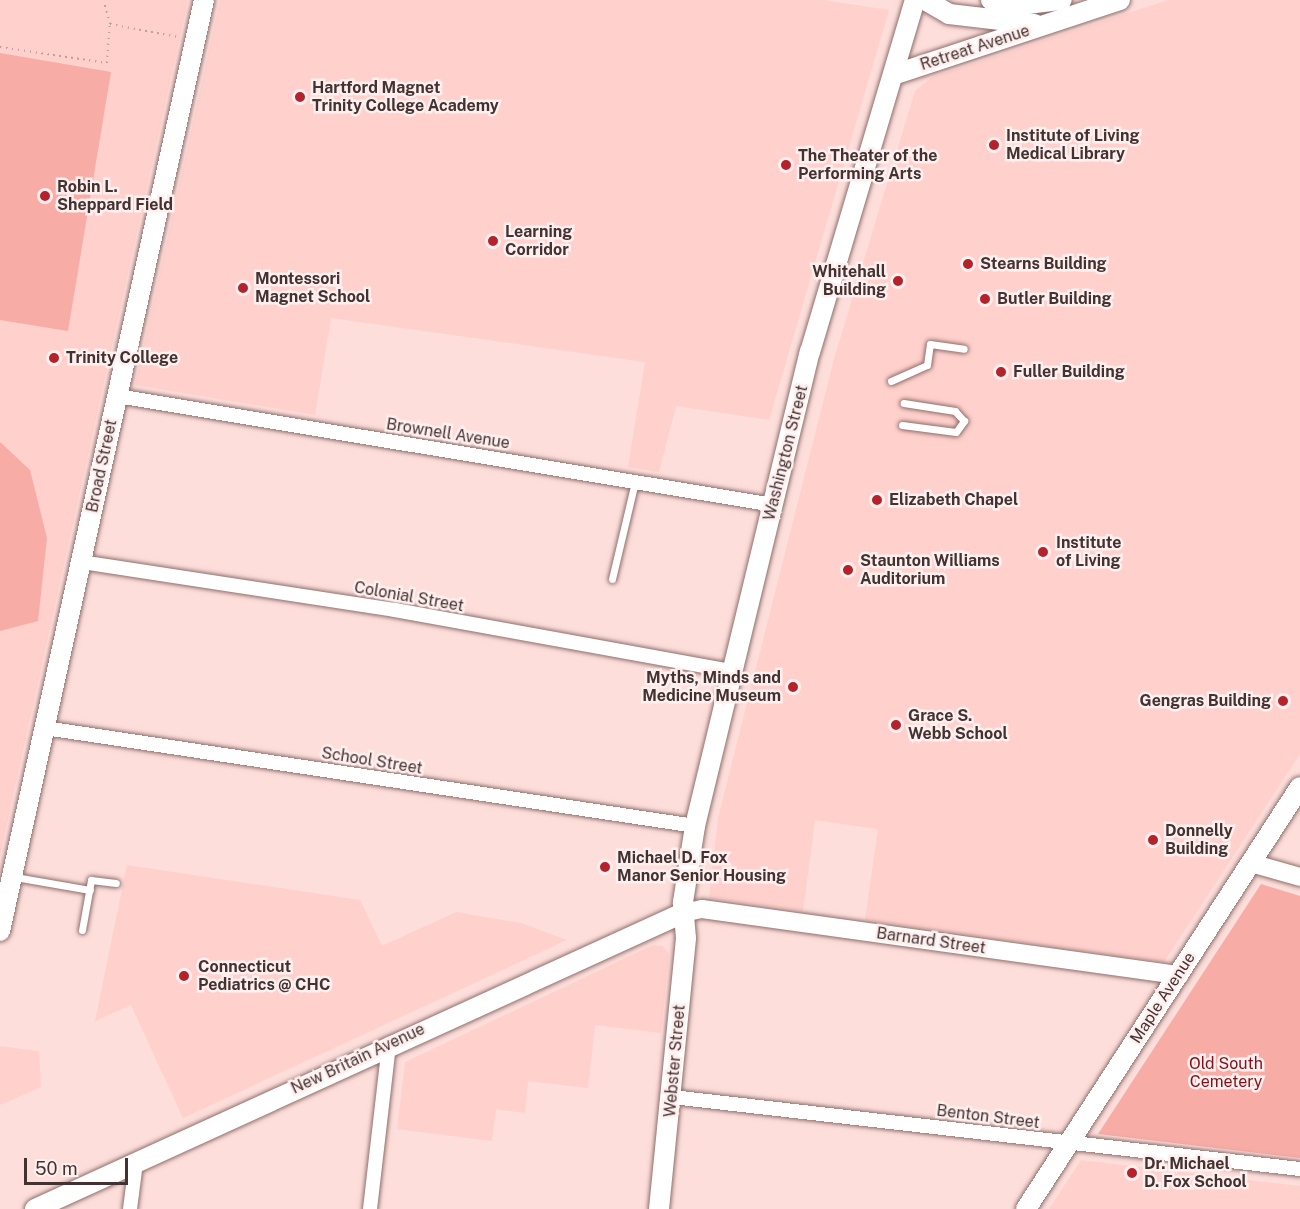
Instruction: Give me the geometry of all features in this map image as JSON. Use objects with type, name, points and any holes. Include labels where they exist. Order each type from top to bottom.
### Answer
[{"type":"main road","name":"Broad Street","points":[[0,931],[204,0]]},
{"type":"main road","name":"Washington Street","points":[[683,913],[695,826],[810,352],[915,0]]},
{"type":"main road","name":"Retreat Avenue","points":[[925,0],[949,14],[1017,24],[1057,21]]},
{"type":"main road","name":"Retreat Avenue","points":[[991,0],[1062,0]]},
{"type":"main road","name":"Retreat Avenue","points":[[893,75],[1120,0]]},
{"type":"main road","name":"Maple Avenue","points":[[1026,1209],[1300,788]]},
{"type":"main road","name":"New Britain Avenue","points":[[35,1209],[389,1044],[683,913]]},
{"type":"main road","name":"Webster Street","points":[[659,1209],[672,1096],[683,913]]},
{"type":"street","name":"Brownell Avenue","points":[[117,396],[773,505]]},
{"type":"street","name":"Colonial Street","points":[[81,562],[395,610],[731,671]]},
{"type":"street","name":"School Street","points":[[45,728],[695,826]]},
{"type":"street","points":[[1251,863],[1300,878]]},
{"type":"street","name":"Barnard Street","points":[[683,913],[702,909],[1179,975]]},
{"type":"street","points":[[370,1209],[389,1044]]},
{"type":"street","name":"Benton Street","points":[[672,1096],[1300,1169]]},
{"type":"street","points":[[130,1209],[136,1163]]},
{"type":"lane","points":[[891,381],[927,365],[930,344],[964,349]]},
{"type":"lane","points":[[902,425],[956,432],[964,420],[956,411],[904,403]]},
{"type":"lane","points":[[612,579],[635,482]]},
{"type":"lane","points":[[12,877],[90,890]]},
{"type":"lane","points":[[82,930],[91,880],[116,883]]},
{"type":"path","points":[[0,47],[107,63],[110,24],[104,2]]},
{"type":"path","points":[[110,24],[182,38]]},
{"type":"shaded area","name":"Trinity College","points":[[0,0],[188,0],[0,855]]},
{"type":"shaded area","name":"Learning Corridor","points":[[220,0],[823,0],[889,10],[769,420],[676,406],[659,472],[628,467],[645,362],[331,318],[315,415],[135,385]]},
{"type":"shaded area","name":"Institute of Living","points":[[1168,0],[1300,0],[1300,754],[1164,962],[865,920],[878,829],[815,820],[803,911],[709,898],[718,818],[834,359],[915,91],[932,77]]},
{"type":"shaded area","points":[[127,865],[360,900],[382,946],[456,912],[521,923],[567,940],[183,1118],[131,1005],[95,1021]]},
{"type":"shaded area","points":[[653,945],[663,946],[669,955],[661,1033],[595,1025],[588,1088],[528,1081],[525,1113],[496,1109],[492,1141],[397,1129],[405,1062]]},
{"type":"shaded area","points":[[0,1046],[39,1051],[41,1087],[0,1105]]},
{"type":"shaded area","name":"Dr. Michael D. Fox School","points":[[1081,1160],[1300,1186],[1300,1209],[1049,1209]]},
{"type":"green space","name":"Robin L. Sheppard Field","points":[[0,53],[111,72],[68,331],[0,320]]},
{"type":"green space","points":[[0,442],[30,470],[47,538],[38,621],[0,631]]},
{"type":"green space","name":"Old South Cemetery","points":[[1261,884],[1300,896],[1300,1158],[1098,1134]]},
{"type":"place","name":"Hartford Magnet Trinity College Academy","points":[[300,97]]},
{"type":"place","name":"Institute of Living Medical Library","points":[[994,145]]},
{"type":"place","name":"The Theater of the Performing Arts","points":[[786,165]]},
{"type":"place","name":"Robin L. Sheppard Field","points":[[45,196]]},
{"type":"place","name":"Learning Corridor","points":[[493,241]]},
{"type":"place","name":"Stearns Building","points":[[968,264]]},
{"type":"place","name":"Whitehall Building","points":[[898,281]]},
{"type":"place","name":"Montessori Magnet School","points":[[243,288]]},
{"type":"place","name":"Butler Building","points":[[985,299]]},
{"type":"place","name":"Trinity College","points":[[54,358]]},
{"type":"place","name":"Fuller Building","points":[[1001,372]]},
{"type":"place","name":"Elizabeth Chapel","points":[[877,500]]},
{"type":"place","name":"Institute of Living","points":[[1043,552]]},
{"type":"place","name":"Staunton Williams Auditorium","points":[[848,570]]},
{"type":"place","name":"Myths, Minds and Medicine Museum","points":[[793,687]]},
{"type":"place","name":"Gengras Building","points":[[1283,701]]},
{"type":"place","name":"Grace S. Webb School","points":[[896,725]]},
{"type":"place","name":"Donnelly Building","points":[[1153,840]]},
{"type":"place","name":"Michael D. Fox Manor Senior Housing","points":[[605,867]]},
{"type":"place","name":"Connecticut Pediatrics @ CHC","points":[[184,976]]},
{"type":"place","name":"Dr. Michael D. Fox School","points":[[1132,1173]]}]
